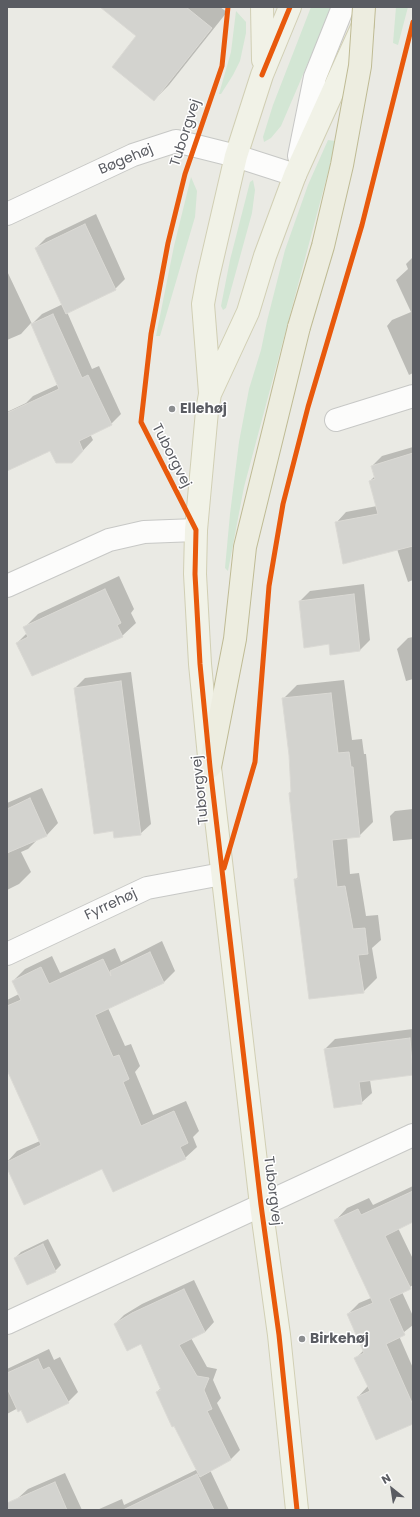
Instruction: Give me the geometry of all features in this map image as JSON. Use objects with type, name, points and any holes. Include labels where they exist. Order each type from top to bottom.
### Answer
[{"type":"highway","points":[[210,766],[236,638],[245,547],[299,327],[323,246],[342,165],[360,66],[364,7]]},
{"type":"main road","points":[[262,7],[264,42],[262,75]]},
{"type":"main road","name":"Tuborgvej","points":[[290,7],[262,75],[236,156],[220,216],[202,304],[210,394],[205,426],[196,530],[195,574],[200,664],[210,766],[261,1205],[279,1335],[297,1510]]},
{"type":"main road","name":"Tuborgvej","points":[[210,394],[248,312],[265,256],[295,175],[358,33],[372,7]]},
{"type":"street","points":[[295,175],[315,77],[343,7]]},
{"type":"street","name":"Bøgehøj","points":[[7,214],[134,155],[176,141],[236,156],[295,175]]},
{"type":"street","points":[[336,420],[413,396]]},
{"type":"street","points":[[7,586],[109,540],[144,532],[196,530]]},
{"type":"street","name":"Fyrrehøj","points":[[7,954],[147,888],[222,874]]},
{"type":"street","points":[[7,1323],[413,1135]]},
{"type":"green space","points":[[311,7],[332,7],[281,126],[271,138],[264,142],[263,137],[273,105]]},
{"type":"green space","points":[[396,7],[408,7],[398,45],[393,43]]},
{"type":"green space","points":[[236,11],[246,22],[246,33],[240,61],[221,94],[219,94],[231,52]]},
{"type":"green space","points":[[328,140],[335,141],[330,165],[244,487],[228,571],[225,568],[230,514],[239,442],[249,389],[261,350],[285,250],[308,185]]},
{"type":"green space","points":[[191,177],[197,191],[195,217],[160,336],[156,336],[174,246]]},
{"type":"green space","points":[[253,180],[255,190],[252,213],[226,308],[223,310],[221,306],[230,260],[250,182]]},
{"type":"building","points":[[100,7],[186,7],[212,28],[154,101],[112,67],[136,36]]},
{"type":"building","points":[[85,224],[116,290],[66,314],[35,248]]},
{"type":"building","points":[[53,314],[82,378],[88,375],[112,425],[79,441],[83,451],[72,463],[56,463],[50,451],[7,471],[7,413],[59,389],[31,324]]},
{"type":"building","points":[[413,453],[413,546],[343,564],[335,522],[378,514],[369,481],[375,479],[371,466]]},
{"type":"building","points":[[105,589],[121,623],[117,625],[123,637],[32,676],[16,643],[28,637],[23,627]]},
{"type":"building","points":[[354,594],[360,651],[330,655],[329,644],[304,648],[299,601]]},
{"type":"building","points":[[121,681],[141,835],[114,838],[113,831],[94,834],[74,688]]},
{"type":"building","points":[[331,693],[338,753],[349,752],[351,767],[353,767],[360,837],[332,840],[337,887],[345,886],[353,929],[365,928],[368,954],[358,955],[364,993],[309,999],[294,879],[298,879],[289,793],[291,792],[289,755],[282,698]]},
{"type":"building","points":[[30,798],[47,836],[7,853],[7,809]]},
{"type":"building","points":[[150,952],[164,983],[95,1015],[113,1057],[119,1055],[129,1079],[123,1082],[141,1126],[174,1111],[188,1143],[180,1147],[186,1159],[113,1192],[102,1169],[24,1205],[7,1168],[7,1162],[41,1145],[7,1070],[7,1006],[21,1000],[12,981],[41,967],[49,984],[103,959],[111,976],[110,971]]},
{"type":"building","points":[[410,1038],[413,1075],[359,1082],[362,1104],[334,1108],[324,1049]]},
{"type":"building","points":[[413,1191],[413,1222],[385,1236],[411,1289],[389,1299],[405,1335],[386,1344],[413,1405],[413,1424],[376,1440],[357,1397],[370,1391],[354,1358],[364,1353],[347,1314],[373,1303],[334,1220],[358,1209],[361,1215]]},
{"type":"building","points":[[43,1244],[56,1272],[27,1285],[14,1258]]},
{"type":"building","points":[[184,1289],[205,1332],[179,1345],[197,1376],[209,1378],[204,1390],[212,1409],[207,1411],[231,1460],[200,1477],[174,1426],[172,1427],[156,1392],[161,1390],[141,1344],[127,1351],[114,1324],[132,1313]]},
{"type":"building","points":[[38,1359],[43,1370],[49,1367],[69,1403],[27,1423],[21,1410],[18,1412],[7,1388],[7,1373]]},
{"type":"building","points":[[197,1474],[214,1510],[123,1510]]},
{"type":"building","points":[[55,1482],[67,1510],[7,1510],[7,1503]]},
{"type":"cycle path","points":[[228,7],[222,66],[185,174],[168,243],[151,334],[141,422],[196,530],[195,574],[200,664],[210,767],[261,1205],[279,1335],[297,1510]]},
{"type":"cycle path","points":[[262,75],[290,7]]},
{"type":"cycle path","points":[[224,868],[255,762],[269,586],[283,504],[308,407],[362,225],[413,22]]},
{"type":"place","name":"Ellehøj","points":[[172,409]]},
{"type":"place","name":"Birkehøj","points":[[302,1339]]}]
